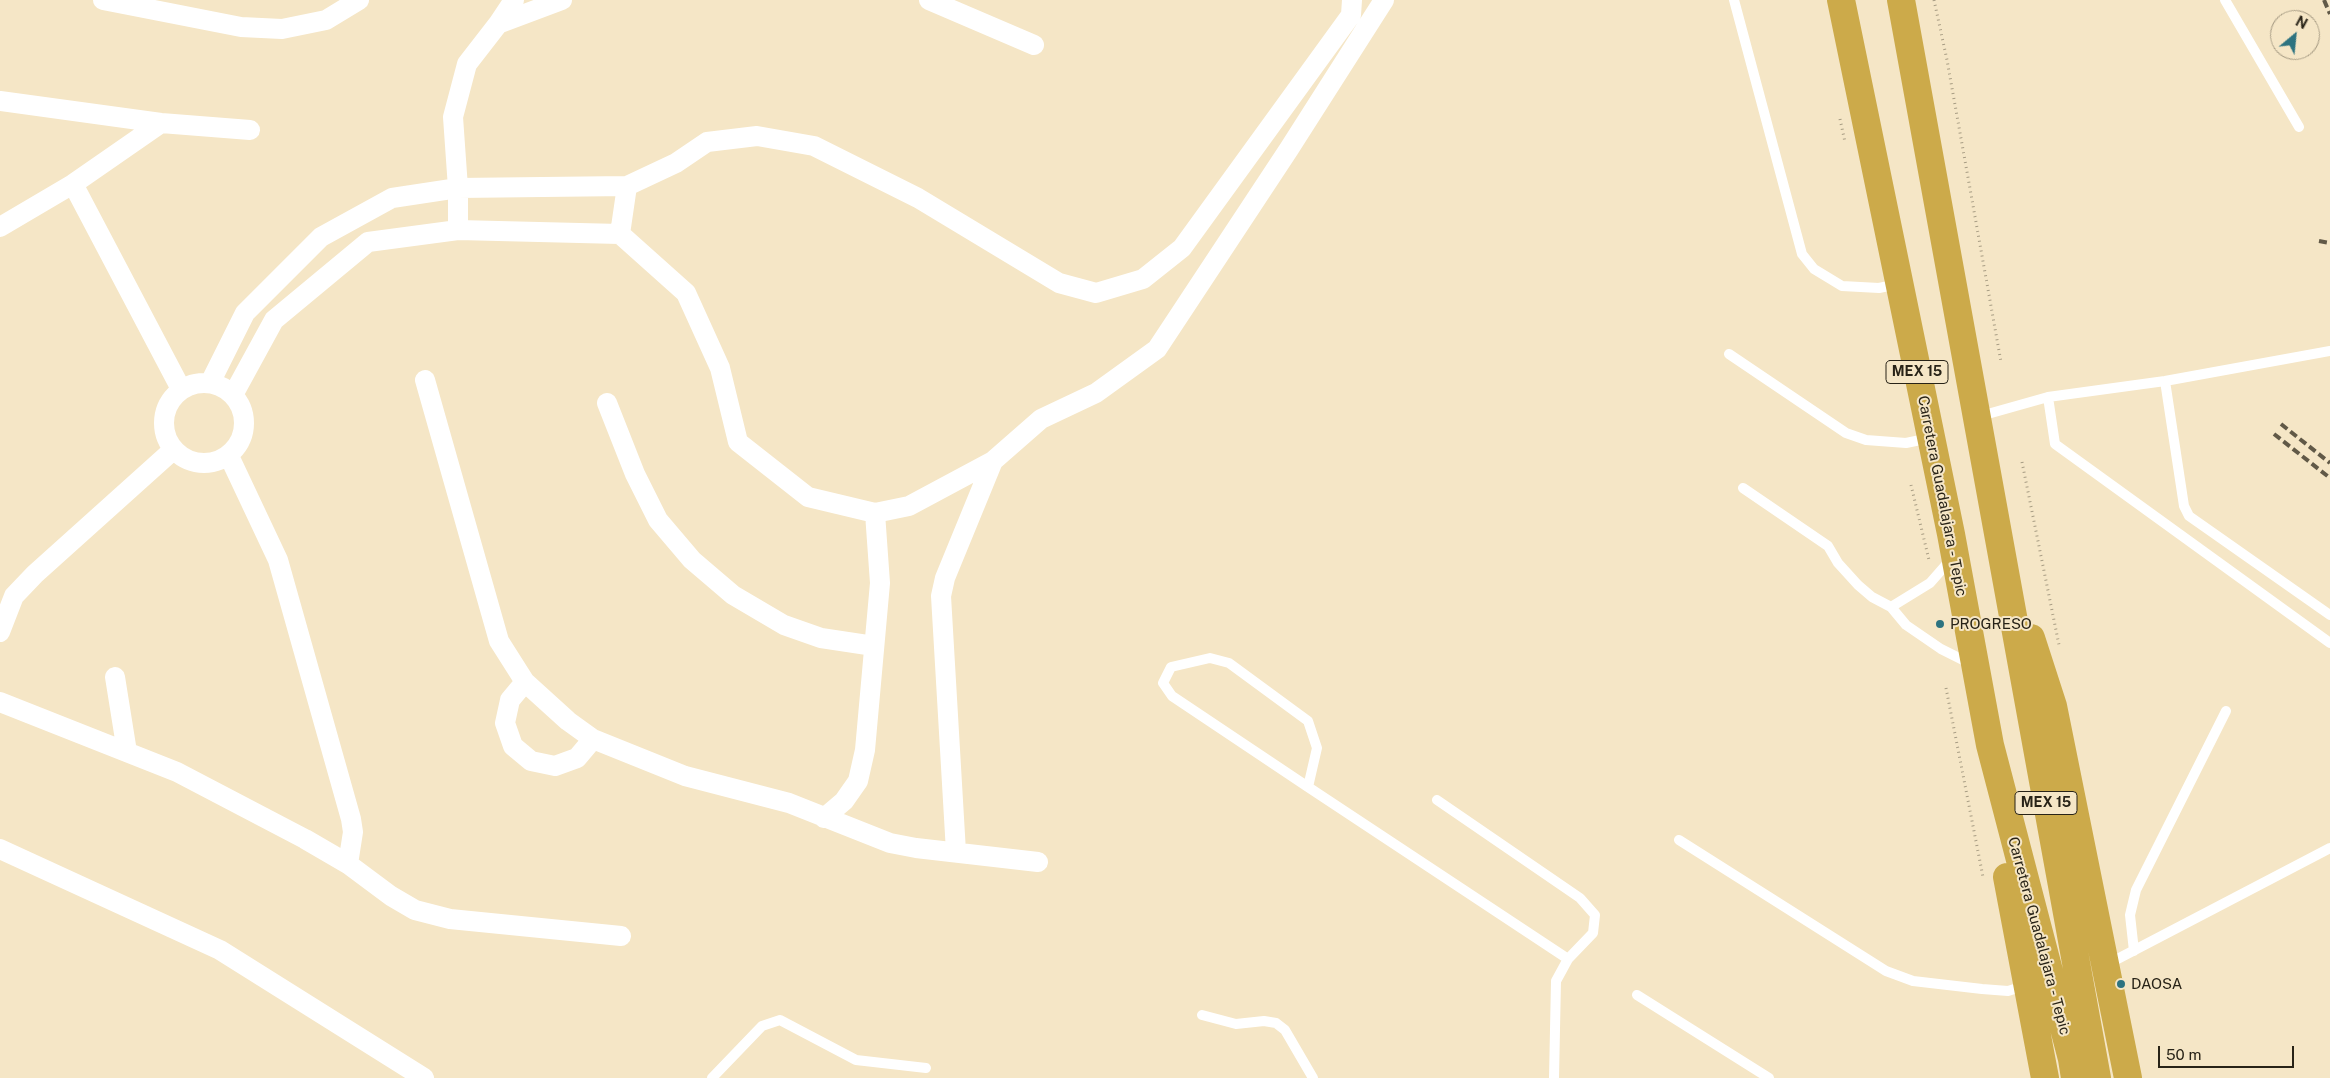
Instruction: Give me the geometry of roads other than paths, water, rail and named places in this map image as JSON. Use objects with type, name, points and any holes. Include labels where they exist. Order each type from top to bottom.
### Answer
[{"type":"highway","name":"Carretera Guadalajara - Tepic","points":[[1840,0],[1931,437],[1942,558],[1975,666],[1990,745],[2075,1078]]},
{"type":"highway","name":"Carretera Guadalajara - Tepic","points":[[1901,0],[2097,1078]]},
{"type":"highway","points":[[1996,529],[2053,706],[2128,1078]]},
{"type":"highway","points":[[1990,745],[1995,820],[2046,1078]]},
{"type":"street","points":[[103,0],[241,27],[282,30],[326,20],[359,0]]},
{"type":"street","points":[[458,230],[458,188],[453,117],[467,64],[514,0]]},
{"type":"street","points":[[498,24],[562,0]]},
{"type":"street","points":[[929,0],[1034,45]]},
{"type":"street","points":[[210,383],[245,313],[320,237],[392,198],[458,188],[627,186],[676,163],[707,142],[757,136],[814,146],[918,198],[1059,283],[1096,293],[1143,279],[1182,248],[1350,15],[1352,0]]},
{"type":"street","points":[[233,395],[274,320],[368,242],[458,230],[620,234],[686,293],[720,368],[738,442],[808,497],[875,513],[909,506],[993,461],[1041,419],[1096,393],[1158,349],[1384,0]]},
{"type":"street","points":[[0,101],[161,123],[250,130]]},
{"type":"street","points":[[0,227],[73,184],[161,123]]},
{"type":"street","points":[[1264,134],[1289,149]]},
{"type":"street","points":[[73,184],[181,389]]},
{"type":"street","points":[[620,234],[627,186]]},
{"type":"street","points":[[425,380],[499,641],[525,682],[568,721],[593,740],[685,776],[789,803],[890,843],[1038,862]]},
{"type":"street","points":[[210,383],[233,395],[244,415],[243,438],[229,456],[210,464],[190,462],[173,450],[164,431],[164,416],[170,401],[181,389],[191,385],[210,383]]},
{"type":"street","points":[[607,403],[635,474],[658,520],[692,560],[733,595],[784,625],[821,638],[874,646]]},
{"type":"street","points":[[0,632],[14,596],[35,574],[173,450]]},
{"type":"street","points":[[229,456],[278,560],[351,819],[353,832],[348,864]]},
{"type":"street","points":[[956,852],[942,596],[945,578],[993,461]]},
{"type":"street","points":[[824,818],[844,801],[858,780],[865,750],[880,583],[875,513]]},
{"type":"street","points":[[115,677],[127,752]]},
{"type":"street","points":[[525,682],[510,700],[505,723],[513,746],[531,762],[555,766],[577,758],[593,740]]},
{"type":"street","points":[[0,702],[177,772],[305,839],[348,864],[415,910],[450,919],[622,936]]},
{"type":"street","points":[[0,849],[220,950],[424,1078]]},
{"type":"lane","points":[[1734,0],[1802,254],[1814,269],[1842,286],[1879,288],[1899,284]]},
{"type":"lane","points":[[2225,0],[2299,127]]},
{"type":"lane","points":[[1977,417],[2048,397],[2165,382],[2330,351]]},
{"type":"lane","points":[[1729,354],[1846,433],[1866,440],[1906,443],[1931,437]]},
{"type":"lane","points":[[2165,382],[2184,506],[2189,516],[2330,615]]},
{"type":"lane","points":[[2048,397],[2055,444],[2330,643]]},
{"type":"lane","points":[[1743,488],[1828,546],[1838,563],[1858,584],[1872,597],[1891,607],[1906,624],[1922,637],[1975,666]]},
{"type":"lane","points":[[1891,607],[1930,584],[1942,558]]},
{"type":"lane","points":[[1308,787],[1318,748],[1308,721],[1229,663],[1210,658],[1171,667],[1162,683],[1172,696],[1308,787],[1568,959]]},
{"type":"lane","points":[[2134,951],[2130,915],[2136,890],[2226,711]]},
{"type":"lane","points":[[1437,800],[1580,898],[1595,915],[1593,933],[1568,959],[1556,981],[1554,1078]]},
{"type":"lane","points":[[1679,840],[1886,971],[1913,981],[2008,992],[2028,985]]},
{"type":"lane","points":[[2106,965],[2330,848]]},
{"type":"lane","points":[[1637,995],[1769,1078]]},
{"type":"lane","points":[[1202,1015],[1236,1024],[1264,1021],[1276,1024],[1286,1030],[1313,1078]]},
{"type":"lane","points":[[712,1078],[762,1026],[780,1020],[856,1060],[926,1068]]},
{"type":"railway","points":[[2324,0],[2330,14]]},
{"type":"railway","points":[[2319,241],[2330,243]]},
{"type":"railway","points":[[2281,424],[2330,463]]},
{"type":"railway","points":[[2274,434],[2330,478]]},
{"type":"place","name":"PROGRESO","points":[[1940,624]]},
{"type":"place","name":"DAOSA","points":[[2121,984]]}]
